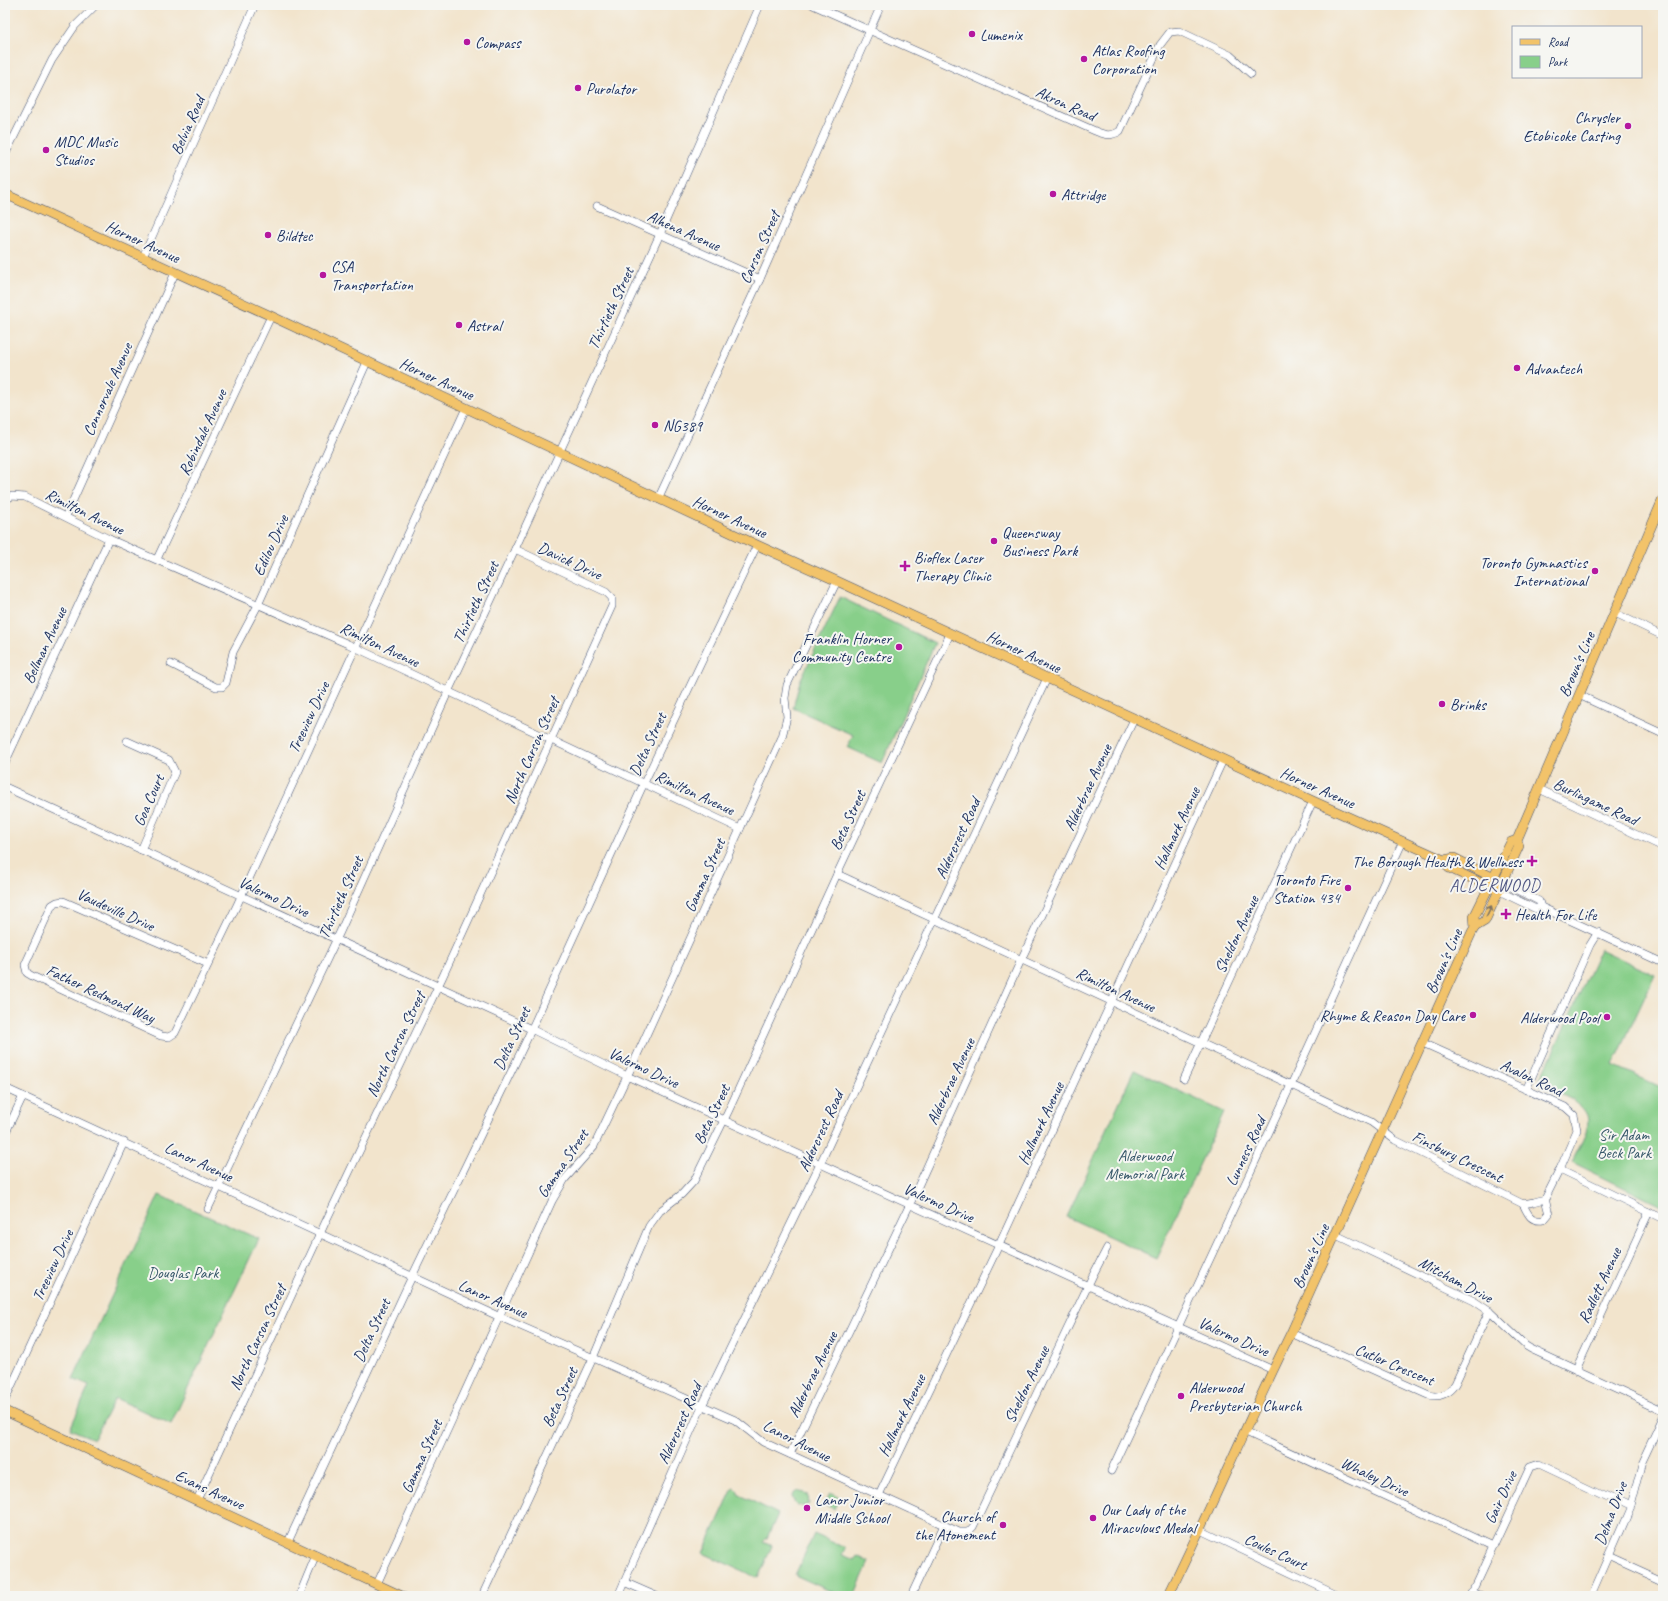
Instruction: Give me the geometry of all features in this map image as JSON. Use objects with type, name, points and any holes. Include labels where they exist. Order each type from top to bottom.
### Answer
[{"type":"main road","name":"Horner Avenue","points":[[5,194],[143,257],[174,273],[272,316],[658,499],[1223,760],[1444,860],[1454,858],[1501,887]]},
{"type":"main road","name":"Brown's Line","points":[[1475,926],[1484,921],[1501,887],[1519,846],[1517,840],[1661,510],[1663,499]]},
{"type":"main road","name":"Brown's Line","points":[[1168,1596],[1246,1432],[1273,1370],[1292,1333],[1423,1043],[1475,926],[1474,916],[1511,842],[1517,840]]},
{"type":"main road","name":"Evans Avenue","points":[[5,1411],[402,1596]]},
{"type":"street","points":[[5,155],[52,60],[75,26],[96,5]]},
{"type":"street","name":"Belvia Road","points":[[143,257],[255,5]]},
{"type":"street","name":"Thirtieth Street","points":[[208,1209],[336,940],[448,692],[660,234],[760,5]]},
{"type":"street","name":"Akron Road","points":[[813,5],[1108,136],[1115,135],[1120,131],[1160,45],[1170,32],[1178,31],[1230,55],[1251,74]]},
{"type":"street","name":"Carson Street","points":[[658,499],[760,279],[881,5]]},
{"type":"street","name":"Alhena Avenue","points":[[597,206],[760,279]]},
{"type":"street","name":"Connorvale Avenue","points":[[66,516],[174,273]]},
{"type":"street","name":"Robindale Avenue","points":[[157,559],[272,316]]},
{"type":"street","name":"Edilou Drive","points":[[171,664],[216,687],[222,687],[226,683],[233,652],[239,638],[258,605],[367,362]]},
{"type":"street","name":"Treeview Drive","points":[[172,1035],[178,1030],[241,896],[466,408]]},
{"type":"street","name":"Rimilton Avenue","points":[[5,500],[12,496],[25,497],[109,538],[355,648],[740,829]]},
{"type":"street","name":"Bellman Avenue","points":[[5,763],[109,538]]},
{"type":"street","name":"Delta Street","points":[[288,1542],[412,1277],[531,1029],[644,784],[757,545]]},
{"type":"street","name":"Davick Drive","points":[[515,549],[606,592],[612,598]]},
{"type":"street","name":"Gamma Street","points":[[377,1584],[552,1201],[565,1179],[594,1146],[627,1076],[782,737],[787,717],[785,698],[787,685],[837,581]]},
{"type":"street","name":"North Carson Street","points":[[197,1500],[438,987],[612,606],[612,598]]},
{"type":"street","points":[[1615,613],[1663,636]]},
{"type":"street","name":"Beta Street","points":[[482,1596],[593,1358],[649,1226],[660,1211],[682,1194],[694,1181],[724,1120],[837,874],[950,634]]},
{"type":"street","name":"Aldercrest Road","points":[[618,1596],[702,1406],[820,1164],[1047,678]]},
{"type":"street","points":[[1579,695],[1663,734]]},
{"type":"street","name":"Alderbrae Avenue","points":[[790,1454],[910,1204],[1021,960],[1134,719]]},
{"type":"street","name":"Goa Court","points":[[127,742],[169,760],[175,772],[141,850]]},
{"type":"street","name":"Hallmark Avenue","points":[[879,1495],[999,1245],[1223,760]]},
{"type":"street","name":"Valermo Drive","points":[[5,787],[531,1029],[627,1076],[1273,1370]]},
{"type":"street","name":"Burlingame Road","points":[[1539,789],[1663,847]]},
{"type":"street","name":"Sheldon Avenue","points":[[1184,1079],[1313,801]]},
{"type":"street","name":"Lunness Road","points":[[1111,1471],[1403,841]]},
{"type":"street","name":"Rimilton Avenue","points":[[837,874],[1371,1122],[1383,1130]]},
{"type":"street","name":"Horner Avenue","points":[[1501,887],[1539,901],[1541,907],[1663,963]]},
{"type":"street","name":"Vaudeville Drive","points":[[25,965],[52,905],[63,901],[208,964]]},
{"type":"street","points":[[1526,1090],[1590,945],[1598,932]]},
{"type":"street","name":"Father Redmond Way","points":[[25,965],[27,973],[32,976],[161,1036],[172,1035]]},
{"type":"street","name":"Avalon Road","points":[[1423,1043],[1565,1107],[1573,1113],[1577,1130],[1560,1169]]},
{"type":"street","name":"Lanor Avenue","points":[[5,1088],[219,1186],[412,1277],[735,1420],[763,1442],[944,1525],[960,1532],[968,1532]]},
{"type":"street","points":[[5,1134],[23,1096]]},
{"type":"street","name":"Finsbury Crescent","points":[[1383,1130],[1395,1140],[1524,1204]]},
{"type":"street","name":"Treeview Drive","points":[[5,1400],[124,1142]]},
{"type":"street","points":[[1545,1199],[1524,1204],[1529,1217],[1536,1221],[1544,1220],[1549,1214],[1545,1199],[1560,1169],[1663,1219]]},
{"type":"street","name":"Radlett Avenue","points":[[1576,1370],[1649,1212]]},
{"type":"street","name":"Mitcham Drive","points":[[1336,1235],[1474,1301],[1489,1311],[1526,1346],[1663,1410]]},
{"type":"street","name":"Sheldon Avenue","points":[[968,1532],[973,1527],[1107,1248]]},
{"type":"street","name":"Cutler Crescent","points":[[1292,1333],[1429,1395],[1437,1396],[1448,1392],[1455,1384],[1489,1311]]},
{"type":"street","name":"Delma Drive","points":[[1591,1596],[1630,1507],[1641,1465],[1663,1418]]},
{"type":"street","name":"Whaley Drive","points":[[1246,1432],[1493,1546]]},
{"type":"street","name":"Gair Drive","points":[[1471,1594],[1530,1467],[1539,1464],[1630,1507]]},
{"type":"street","points":[[911,1596],[944,1525]]},
{"type":"street","name":"Coules Court","points":[[1200,1530],[1339,1596]]},
{"type":"street","points":[[299,1596],[316,1555]]},
{"type":"street","points":[[1608,1556],[1663,1582]]},
{"type":"street","points":[[624,1582],[656,1596]]},
{"type":"street","points":[[1471,1594],[1482,1596]]},
{"type":"green space","points":[[840,597],[935,643],[882,763],[847,747],[853,735],[793,708],[800,681]]},
{"type":"green space","name":"Sir Adam Beck Park","points":[[1600,949],[1655,975],[1613,1065],[1663,1088],[1663,1207],[1572,1162],[1588,1126],[1586,1114],[1582,1108],[1569,1098],[1538,1085]]},
{"type":"green space","name":"Alderwood Memorial Park","points":[[1134,1070],[1224,1112],[1156,1258],[1067,1217]]},
{"type":"green space","name":"Douglas Park","points":[[159,1195],[259,1239],[171,1424],[115,1398],[94,1439],[70,1429],[89,1386],[73,1379]]},
{"type":"green space","points":[[733,1488],[738,1491],[738,1494],[778,1514],[767,1538],[763,1542],[772,1546],[758,1578],[703,1553]]},
{"type":"green space","points":[[796,1491],[808,1494],[809,1504],[798,1506],[795,1504],[792,1497]]},
{"type":"green space","points":[[830,1493],[840,1498],[835,1509],[825,1505]]},
{"type":"green space","points":[[814,1534],[845,1548],[842,1555],[855,1560],[857,1556],[869,1562],[854,1596],[841,1596],[795,1575]]},
{"type":"place","name":"Lumenix","points":[[972,34]]},
{"type":"place","name":"Compass","points":[[467,42]]},
{"type":"place","name":"Atlas Roofing Corporation","points":[[1084,59]]},
{"type":"place","name":"Purolator","points":[[578,88]]},
{"type":"place","name":"Chrysler Etobicoke Casting","points":[[1628,126]]},
{"type":"place","name":"MDC Music Studios","points":[[46,150]]},
{"type":"place","name":"Attridge","points":[[1053,194]]},
{"type":"place","name":"Bildtec","points":[[268,235]]},
{"type":"place","name":"CSA Transportation","points":[[323,275]]},
{"type":"place","name":"Astral","points":[[459,325]]},
{"type":"place","name":"Advantech","points":[[1517,368]]},
{"type":"place","name":"NG389","points":[[655,425]]},
{"type":"place","name":"Queensway Business Park","points":[[994,541]]},
{"type":"place","name":"Bioflex Laser Therapy Clinic","points":[[905,566]]},
{"type":"place","name":"Toronto Gymnastics International","points":[[1595,571]]},
{"type":"place","name":"Franklin Horner Community Centre","points":[[899,647]]},
{"type":"place","name":"Brinks","points":[[1442,704]]},
{"type":"place","name":"The Borough Health & Wellness","points":[[1532,861]]},
{"type":"place","name":"Toronto Fire Station 434","points":[[1348,888]]},
{"type":"place","name":"Health For Life","points":[[1506,914]]},
{"type":"place","name":"Rhyme & Reason Day Care","points":[[1473,1015]]},
{"type":"place","name":"Alderwood Pool","points":[[1607,1017]]},
{"type":"place","name":"Alderwood Presbyterian Church","points":[[1181,1396]]},
{"type":"place","name":"Lanor Junior Middle School","points":[[807,1508]]},
{"type":"place","name":"Our Lady of the Miraculous Medal","points":[[1093,1518]]},
{"type":"place","name":"Church of the Atonement","points":[[1003,1525]]},
{"type":"district","name":"ALDERWOOD","points":[[1495,885]]}]
